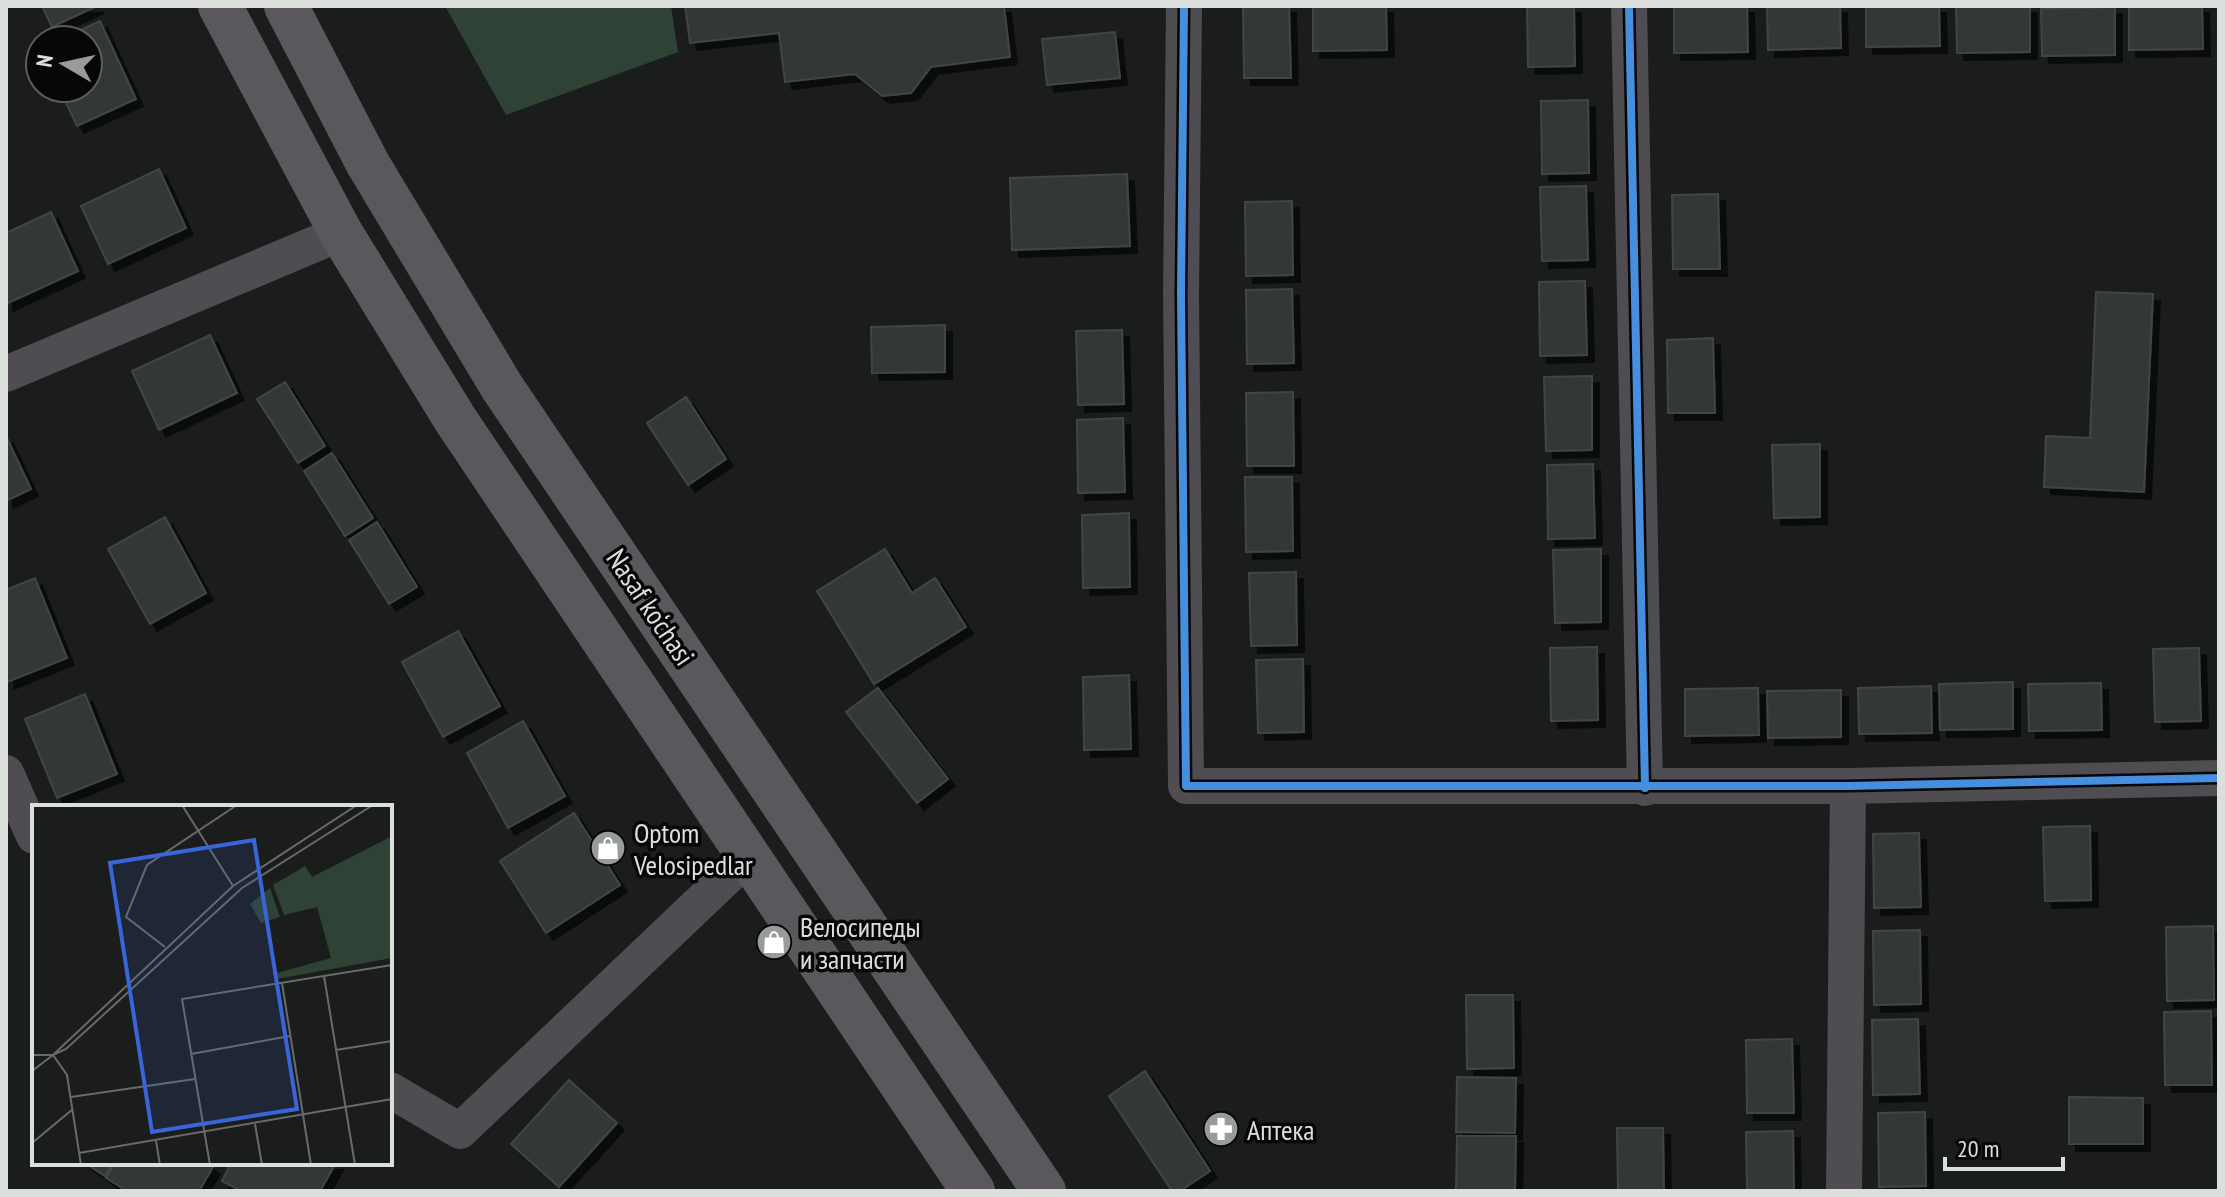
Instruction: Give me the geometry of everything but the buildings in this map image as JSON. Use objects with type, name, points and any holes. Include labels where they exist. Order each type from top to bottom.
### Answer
[{"type":"main road","name":"Nasaf ko‘chasi","points":[[220,6],[341,233],[455,419],[973,1191]]},
{"type":"main road","name":"Nasaf ko‘chasi","points":[[286,6],[368,164],[502,387],[1044,1191]]},
{"type":"street","points":[[1184,6],[1181,294],[1186,786],[1645,788],[2219,778]]},
{"type":"street","points":[[1629,6],[1645,788]]},
{"type":"street","points":[[6,374],[341,233]]},
{"type":"street","points":[[6,773],[32,832]]},
{"type":"street","points":[[1844,1191],[1848,786]]},
{"type":"street","points":[[392,1091],[460,1131],[748,857]]},
{"type":"green space","points":[[445,6],[671,6],[678,52],[506,115]]},
{"type":"cycle path","points":[[1184,6],[1181,294],[1186,786],[1848,786],[2219,778]]},
{"type":"cycle path","points":[[1629,6],[1645,788]]},
{"type":"place","name":"Optom Velosipedlar","points":[[608,848]]},
{"type":"place","name":"Велосипеды и запчасти","points":[[774,942]]},
{"type":"place","name":"Аптека","points":[[1221,1129]]}]
